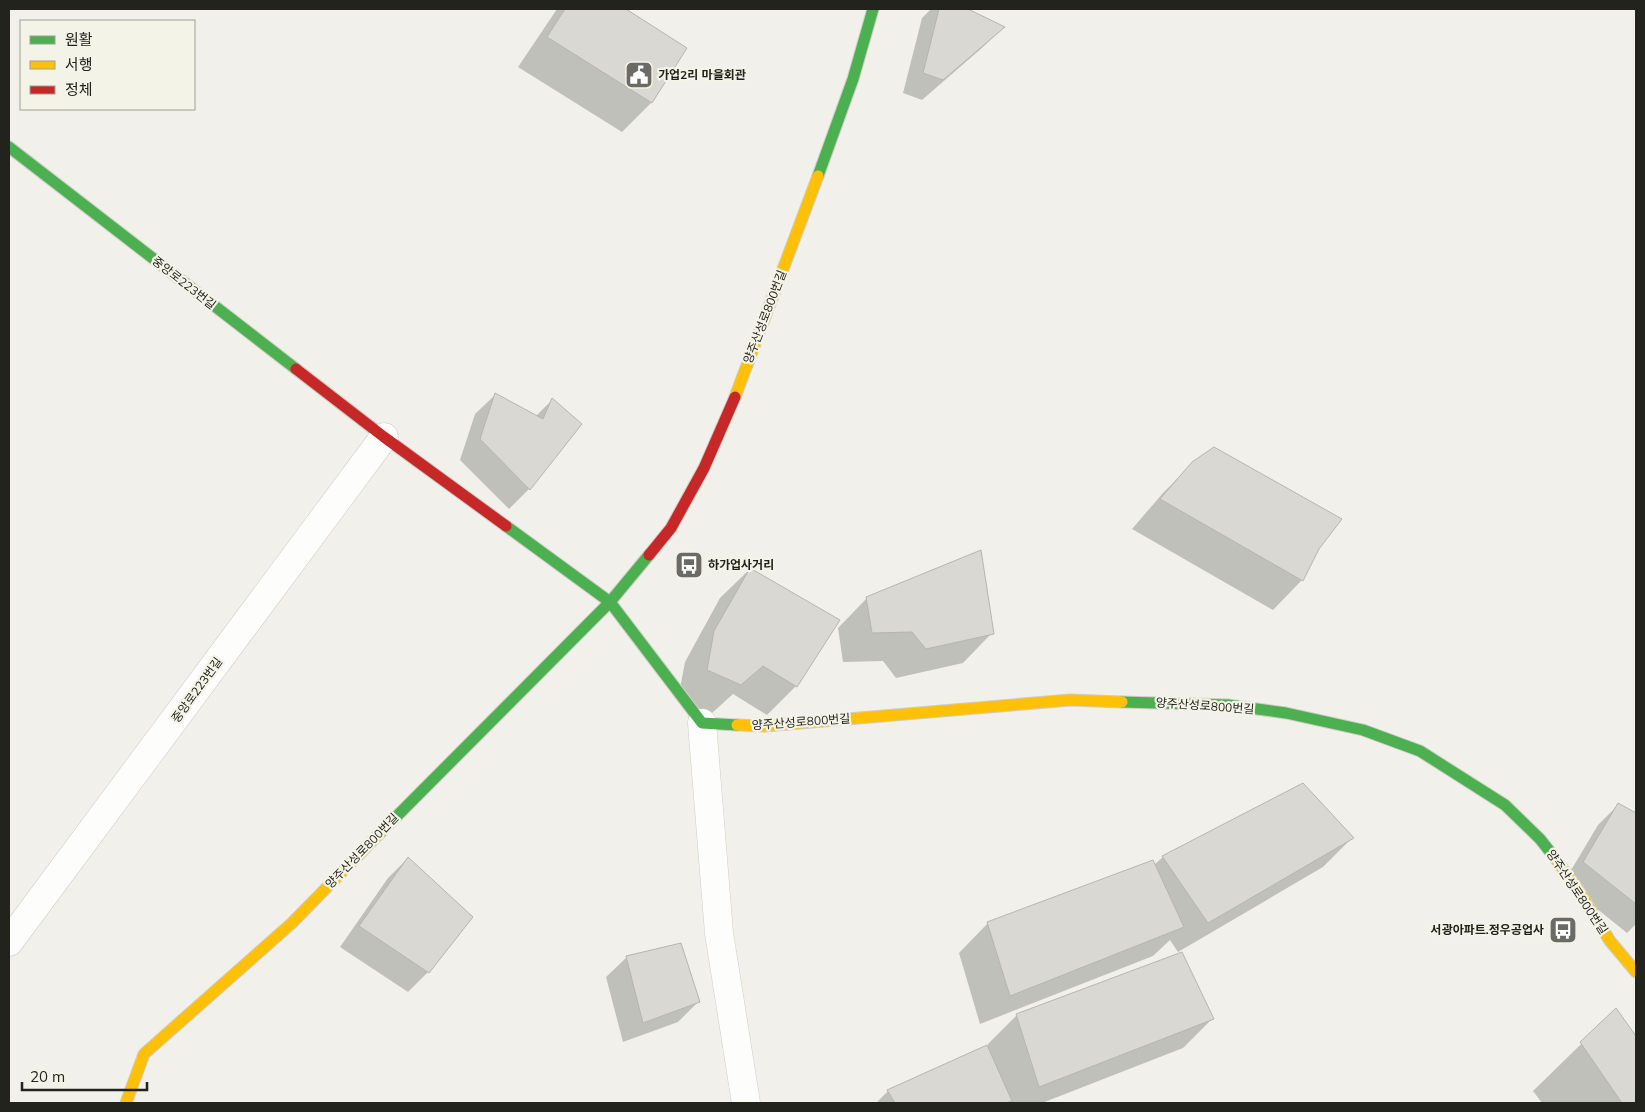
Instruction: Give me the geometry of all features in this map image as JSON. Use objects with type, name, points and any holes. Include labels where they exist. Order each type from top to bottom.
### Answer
[{"type":"street","name":"양주산성로800번길","points":[[126,1103],[144,1054],[292,923],[406,805],[610,602],[671,528],[704,468],[733,403],[853,79],[873,9]]},
{"type":"street","name":"중앙로223번길","points":[[9,148],[384,437],[610,602]]},
{"type":"street","name":"중앙로223번길","points":[[9,942],[384,437]]},
{"type":"street","points":[[610,602],[702,723],[718,934],[746,1103]]},
{"type":"street","name":"양주산성로800번길","points":[[702,723],[765,726],[1070,700],[1228,705],[1286,714],[1363,730],[1420,752],[1505,805],[1540,839],[1578,888],[1610,941],[1636,972]]},
{"type":"building","name":"가업2리 마을회관","points":[[565,9],[626,9],[687,48],[652,103],[547,37]]},
{"type":"building","points":[[939,9],[968,9],[1005,27],[943,80],[923,73]]},
{"type":"building","points":[[495,393],[543,419],[552,398],[582,424],[530,490],[480,439]]},
{"type":"building","points":[[1214,447],[1342,519],[1319,549],[1303,581],[1160,499],[1192,462]]},
{"type":"building","points":[[981,550],[994,634],[926,649],[912,632],[872,633],[866,597]]},
{"type":"building","points":[[750,568],[840,620],[797,687],[763,666],[741,685],[707,670],[714,631]]},
{"type":"building","points":[[1303,783],[1354,838],[1208,923],[1162,856]]},
{"type":"building","points":[[1618,803],[1636,813],[1636,904],[1583,862]]},
{"type":"building","points":[[408,857],[473,917],[429,973],[359,926]]},
{"type":"building","points":[[1153,860],[1184,927],[1010,996],[987,922]]},
{"type":"building","points":[[681,943],[700,1002],[643,1023],[626,956]]},
{"type":"building","points":[[1182,952],[1214,1019],[1039,1087],[1016,1014]]},
{"type":"building","points":[[1616,1008],[1636,1036],[1636,1103],[1622,1103],[1580,1042]]},
{"type":"building","points":[[987,1045],[1012,1101],[1006,1103],[895,1103],[887,1090]]},
{"type":"traffic: fast","points":[[818,176],[853,79],[873,9]]},
{"type":"traffic: fast","points":[[9,147],[296,369]]},
{"type":"traffic: fast","points":[[506,526],[610,602],[702,723],[737,725]]},
{"type":"traffic: fast","points":[[380,833],[610,602],[649,555]]},
{"type":"traffic: fast","points":[[1122,702],[1228,705],[1286,713],[1363,730],[1420,751],[1505,805],[1540,839],[1555,858]]},
{"type":"traffic: slow","points":[[735,397],[818,176]]},
{"type":"traffic: slow","points":[[737,725],[765,726],[1070,700],[1122,702]]},
{"type":"traffic: slow","points":[[126,1103],[144,1054],[292,923],[380,833]]},
{"type":"traffic: slow","points":[[1555,858],[1577,888],[1610,941],[1636,972]]},
{"type":"traffic: jam","points":[[296,369],[384,437],[506,526]]},
{"type":"traffic: jam","points":[[649,555],[671,528],[704,468],[735,397]]},
{"type":"place","name":"가업2리 마을회관","points":[[639,75]]},
{"type":"place","name":"하가업사거리","points":[[689,565]]},
{"type":"place","name":"서광아파트.정우공업사","points":[[1563,930]]}]
